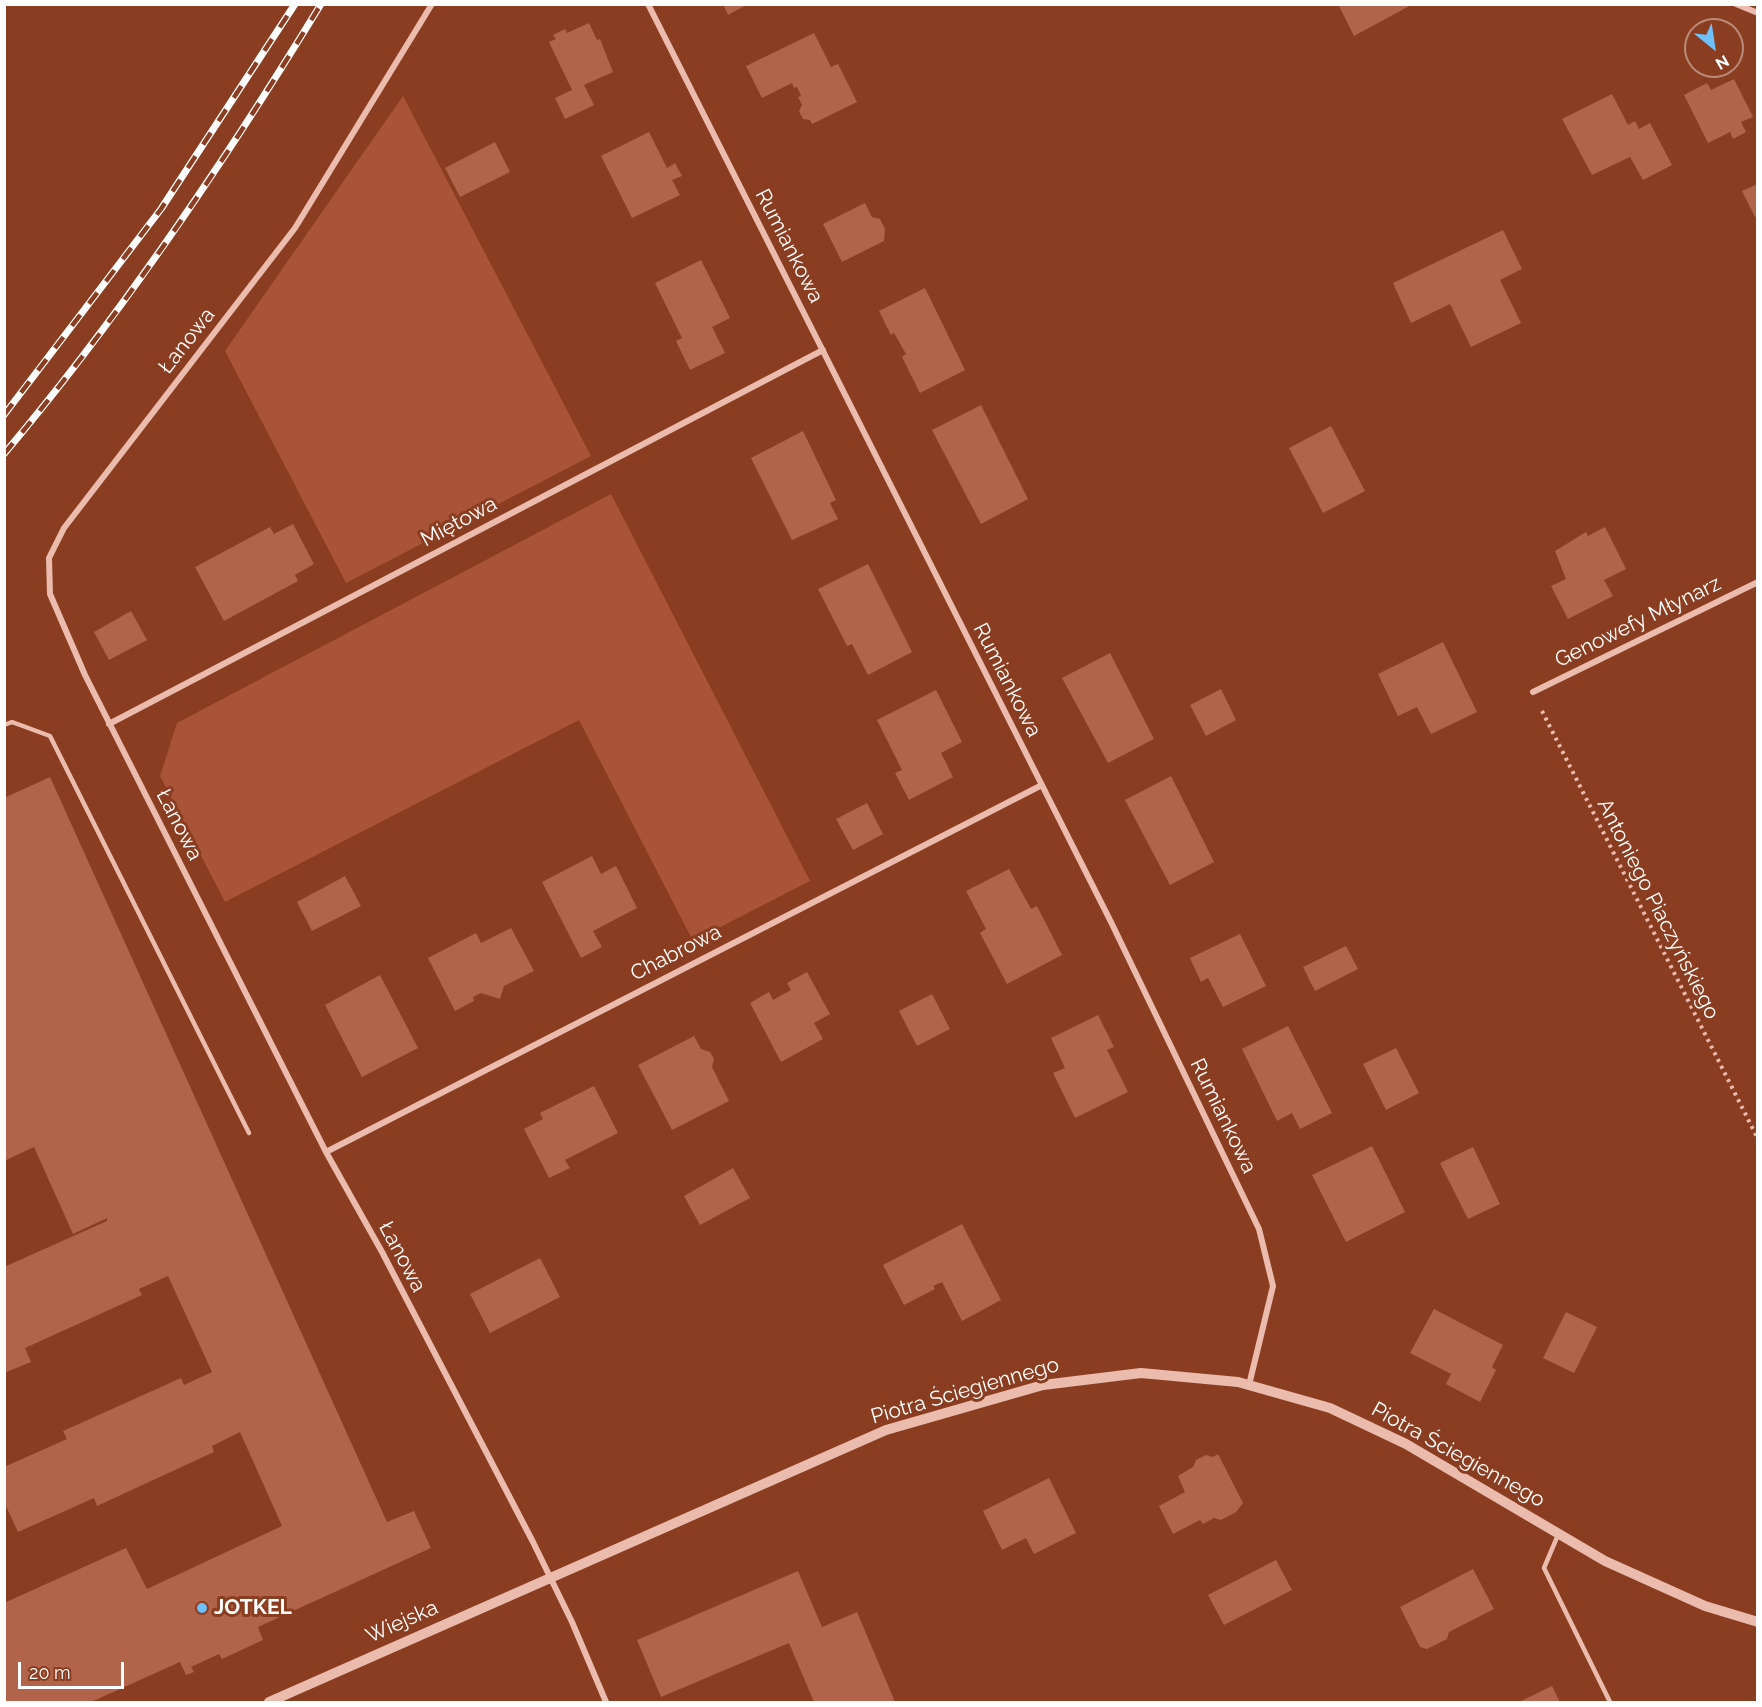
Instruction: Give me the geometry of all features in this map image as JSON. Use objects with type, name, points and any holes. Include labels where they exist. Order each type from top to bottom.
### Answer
[{"type":"street","name":"Łanowa","points":[[432,4],[295,228],[64,528],[49,558],[50,594],[61,625],[326,1152],[382,1252],[551,1578],[606,1702]]},
{"type":"street","name":"Rumiankowa","points":[[648,4],[1042,785],[1259,1228],[1273,1286],[1249,1385]]},
{"type":"street","points":[[1736,4],[1758,13]]},
{"type":"street","name":"Miętowa","points":[[110,724],[823,350]]},
{"type":"street","name":"Genowefy Młynarz","points":[[1533,692],[1758,582]]},
{"type":"street","name":"Chabrowa","points":[[326,1152],[1042,785]]},
{"type":"street","name":"Piotra Ściegiennego","points":[[551,1578],[886,1430],[1043,1385],[1141,1373],[1238,1382],[1330,1408],[1406,1444],[1605,1561],[1705,1606],[1758,1622]]},
{"type":"street","name":"Wiejska","points":[[269,1702],[551,1578]]},
{"type":"lane","points":[[4,725],[12,722],[50,736],[249,1133]]},
{"type":"lane","points":[[1559,1534],[1544,1568],[1610,1702]]},
{"type":"path","name":"Antoniego Piaczyńskiego","points":[[1533,692],[1758,1139]]},
{"type":"shaded area","points":[[403,96],[591,456],[346,583],[225,351]]},
{"type":"shaded area","points":[[611,494],[810,881],[693,941],[579,720],[225,902],[160,776],[177,723]]},
{"type":"building","points":[[723,4],[748,4],[728,15]]},
{"type":"building","points":[[1338,4],[1413,4],[1354,36]]},
{"type":"building","points":[[589,23],[597,40],[600,39],[613,72],[584,85],[594,105],[565,119],[555,98],[572,90],[549,42],[556,39],[553,35],[565,29],[567,33]]},
{"type":"building","points":[[814,33],[831,67],[838,64],[857,102],[812,124],[810,120],[803,119],[799,111],[802,105],[797,87],[794,88],[792,83],[762,98],[746,66]]},
{"type":"building","points":[[1734,79],[1753,117],[1741,122],[1746,132],[1733,139],[1730,132],[1708,143],[1684,95],[1707,83],[1711,90]]},
{"type":"building","points":[[1612,94],[1628,125],[1635,121],[1639,129],[1650,123],[1672,165],[1643,180],[1630,157],[1592,175],[1562,119]]},
{"type":"building","points":[[649,132],[667,168],[675,163],[682,176],[672,180],[680,195],[632,218],[601,156]]},
{"type":"building","points":[[495,142],[510,172],[460,197],[445,168]]},
{"type":"building","points":[[1758,184],[1758,216],[1755,217],[1742,191]]},
{"type":"building","points":[[865,203],[872,217],[880,219],[885,229],[884,241],[842,262],[823,224]]},
{"type":"building","points":[[1503,230],[1522,269],[1500,280],[1521,323],[1471,347],[1450,304],[1411,323],[1393,283]]},
{"type":"building","points":[[701,260],[730,318],[712,327],[725,353],[690,370],[676,341],[682,338],[655,283]]},
{"type":"building","points":[[925,288],[965,370],[920,393],[902,357],[906,354],[894,333],[891,335],[879,311]]},
{"type":"building","points":[[981,405],[1028,499],[981,524],[932,430]]},
{"type":"building","points":[[1331,426],[1365,491],[1323,513],[1289,448]]},
{"type":"building","points":[[803,431],[836,500],[830,503],[838,519],[792,540],[751,458]]},
{"type":"building","points":[[293,524],[314,564],[295,575],[298,581],[224,621],[195,567],[270,527],[274,534]]},
{"type":"building","points":[[1605,527],[1626,569],[1604,580],[1613,596],[1568,619],[1551,586],[1566,579],[1555,551],[1586,532],[1588,536]]},
{"type":"building","points":[[868,564],[912,652],[868,675],[852,644],[847,646],[818,589]]},
{"type":"building","points":[[131,611],[147,640],[109,660],[94,632]]},
{"type":"building","points":[[1443,642],[1477,712],[1431,734],[1417,707],[1398,716],[1378,674]]},
{"type":"building","points":[[1110,653],[1154,739],[1108,763],[1062,678]]},
{"type":"building","points":[[1221,689],[1236,720],[1206,736],[1190,705]]},
{"type":"building","points":[[936,690],[962,742],[941,753],[953,777],[909,800],[895,773],[902,770],[877,720]]},
{"type":"building","points":[[1171,776],[1214,862],[1170,885],[1125,800]]},
{"type":"building","points":[[50,777],[387,1522],[414,1511],[431,1548],[258,1627],[263,1640],[222,1659],[219,1654],[191,1667],[194,1672],[186,1675],[180,1662],[91,1702],[4,1702],[4,1603],[126,1548],[147,1589],[282,1526],[240,1432],[212,1446],[214,1452],[97,1506],[94,1498],[18,1532],[4,1502],[4,1467],[67,1439],[63,1431],[181,1378],[184,1385],[212,1372],[168,1276],[139,1289],[142,1295],[25,1348],[31,1362],[4,1373],[4,1267],[107,1221],[107,1218],[73,1234],[34,1147],[4,1161],[4,798]]},
{"type":"building","points":[[867,803],[883,834],[853,850],[836,819]]},
{"type":"building","points":[[592,856],[601,874],[616,866],[637,908],[593,931],[602,947],[581,958],[542,882]]},
{"type":"building","points":[[1009,869],[1031,909],[1037,906],[1062,955],[1007,984],[980,933],[986,929],[966,891]]},
{"type":"building","points":[[345,876],[361,906],[312,931],[297,902]]},
{"type":"building","points":[[511,928],[534,971],[504,986],[500,999],[481,993],[473,997],[474,1001],[455,1011],[428,958],[476,933],[481,943]]},
{"type":"building","points":[[1240,934],[1266,986],[1223,1007],[1208,978],[1201,982],[1190,958]]},
{"type":"building","points":[[1346,946],[1358,969],[1315,991],[1303,967]]},
{"type":"building","points":[[807,972],[830,1014],[814,1023],[823,1039],[781,1062],[750,1003],[769,992],[773,1000],[791,990],[787,983]]},
{"type":"building","points":[[380,975],[418,1048],[362,1077],[325,1005]]},
{"type":"building","points":[[932,994],[950,1029],[917,1046],[899,1011]]},
{"type":"building","points":[[1098,1015],[1114,1047],[1107,1050],[1128,1092],[1075,1118],[1053,1073],[1065,1068],[1051,1038]]},
{"type":"building","points":[[1288,1026],[1332,1113],[1300,1129],[1292,1113],[1277,1121],[1242,1049]]},
{"type":"building","points":[[694,1036],[701,1049],[710,1052],[714,1059],[712,1067],[729,1101],[672,1130],[638,1065]]},
{"type":"building","points":[[1396,1048],[1419,1093],[1386,1110],[1363,1064]]},
{"type":"building","points":[[594,1086],[618,1133],[565,1160],[570,1168],[549,1178],[524,1129],[543,1119],[540,1113]]},
{"type":"building","points":[[1372,1146],[1405,1212],[1346,1242],[1312,1175]]},
{"type":"building","points":[[1473,1147],[1500,1204],[1468,1219],[1440,1163]]},
{"type":"building","points":[[733,1168],[750,1198],[700,1225],[684,1196]]},
{"type":"building","points":[[962,1224],[1001,1300],[962,1321],[942,1282],[933,1286],[935,1289],[904,1305],[883,1265]]},
{"type":"building","points":[[540,1258],[560,1297],[490,1333],[470,1294]]},
{"type":"building","points":[[1434,1309],[1503,1345],[1492,1367],[1496,1370],[1480,1402],[1446,1384],[1451,1374],[1410,1353]]},
{"type":"building","points":[[1566,1312],[1597,1327],[1574,1373],[1543,1358]]},
{"type":"building","points":[[1218,1454],[1243,1503],[1236,1512],[1221,1520],[1214,1518],[1203,1524],[1200,1520],[1173,1534],[1159,1506],[1185,1492],[1178,1476],[1193,1467],[1196,1460],[1206,1455],[1213,1457]]},
{"type":"building","points":[[1049,1478],[1076,1533],[1034,1554],[1026,1538],[1002,1550],[983,1511]]},
{"type":"building","points":[[1276,1560],[1292,1590],[1224,1625],[1208,1595]]},
{"type":"building","points":[[1473,1569],[1494,1609],[1449,1632],[1447,1639],[1427,1649],[1420,1647],[1400,1607]]},
{"type":"building","points":[[798,1571],[822,1627],[857,1612],[895,1702],[814,1702],[789,1643],[661,1697],[637,1640]]},
{"type":"building","points":[[1552,1686],[1560,1702],[1519,1702]]},
{"type":"railway","points":[[4,415],[161,209],[295,4]]},
{"type":"railway","points":[[4,454],[90,347],[171,235],[248,120],[321,4]]},
{"type":"place","name":"JOTKEL","points":[[202,1608]]}]
